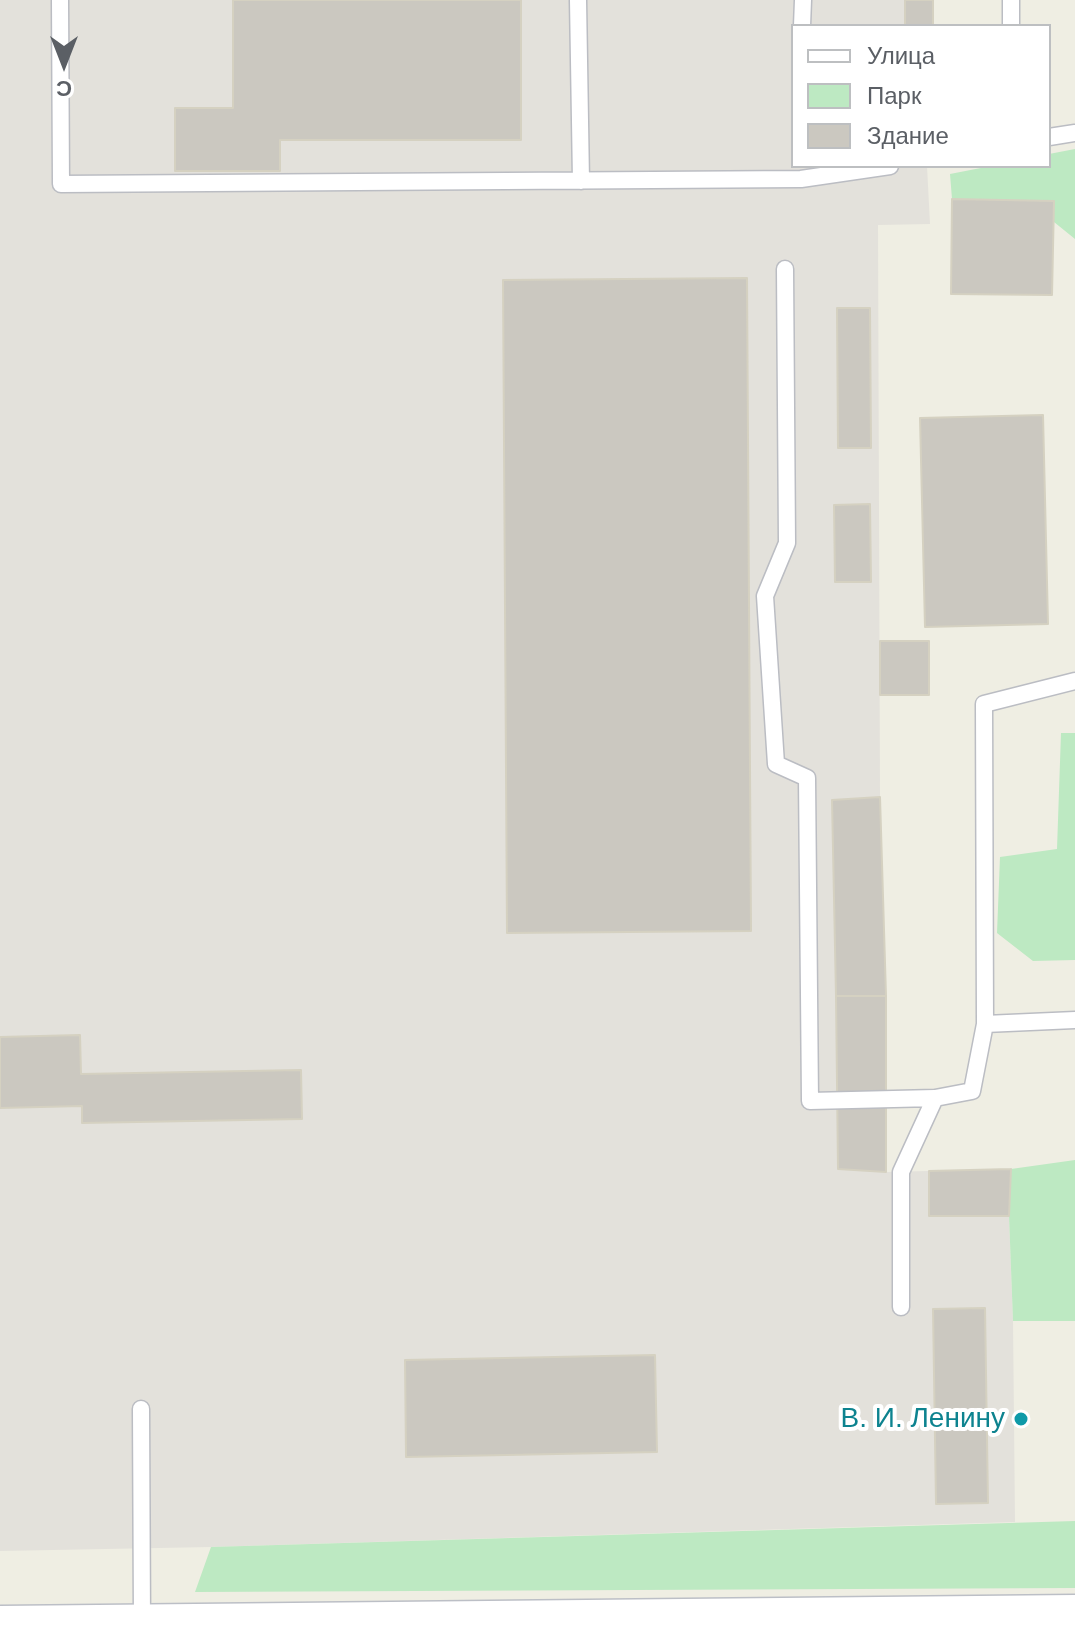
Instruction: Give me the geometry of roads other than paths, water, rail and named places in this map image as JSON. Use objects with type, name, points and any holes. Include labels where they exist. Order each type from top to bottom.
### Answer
[{"type":"street","points":[[0,1628],[633,1625],[1075,1617]]},
{"type":"lane","points":[[60,0],[61,184],[581,181],[865,168]]},
{"type":"lane","points":[[578,0],[581,181]]},
{"type":"lane","points":[[802,24],[803,0]]},
{"type":"lane","points":[[1011,0],[1011,24]]},
{"type":"lane","points":[[1051,137],[1075,133]]},
{"type":"lane","points":[[785,269],[787,543],[765,596],[776,764],[807,778],[810,1101],[935,1098],[972,1091],[985,1024],[984,704],[1075,681]]},
{"type":"lane","points":[[985,1024],[1075,1020]]},
{"type":"lane","points":[[901,1307],[901,1172],[935,1098]]},
{"type":"lane","points":[[141,1409],[142,1628]]},
{"type":"place","name":"В. И. Ленину","points":[[1021,1419]]}]
